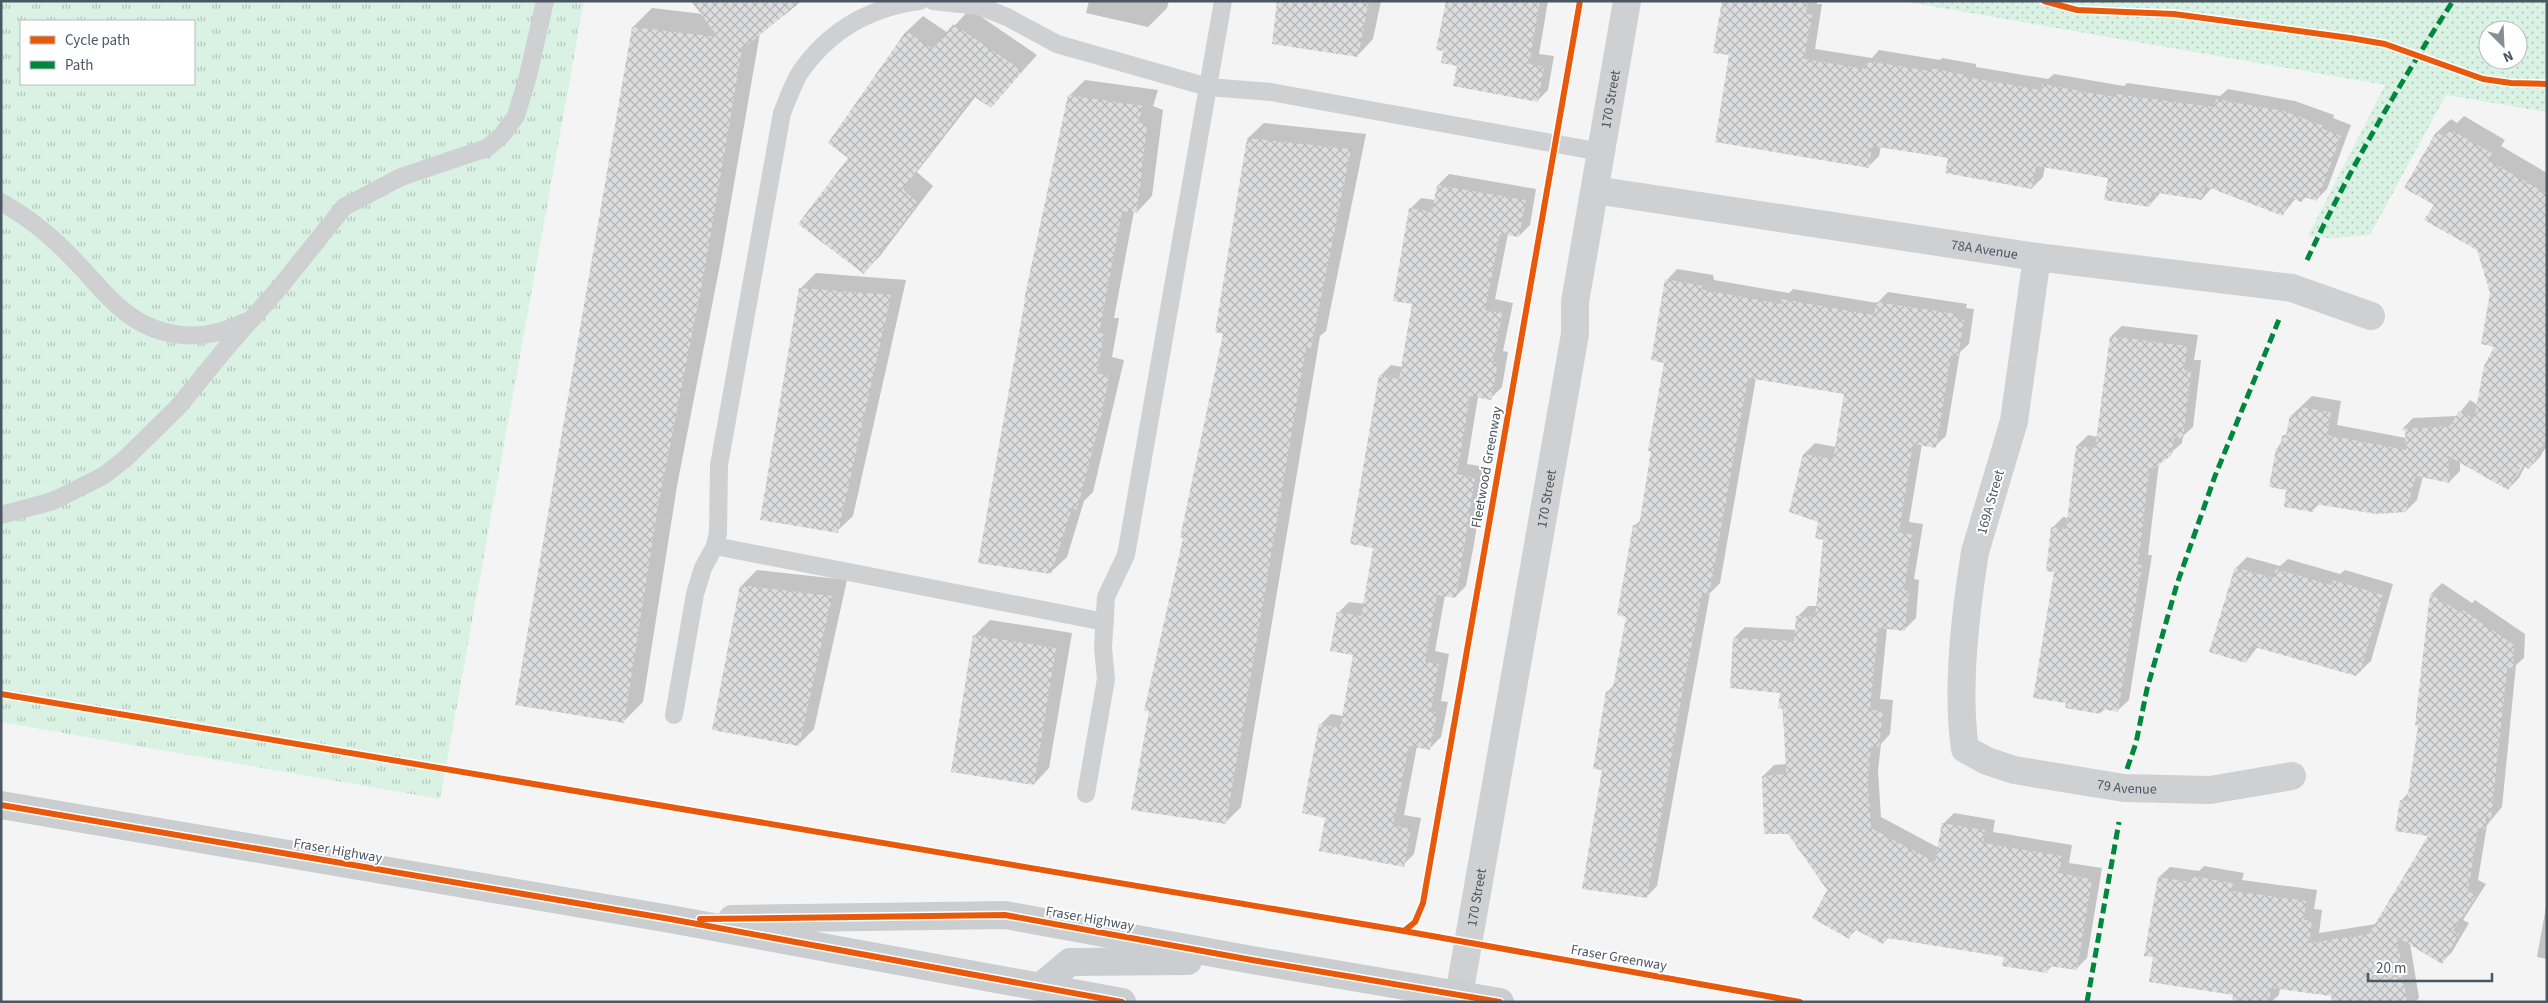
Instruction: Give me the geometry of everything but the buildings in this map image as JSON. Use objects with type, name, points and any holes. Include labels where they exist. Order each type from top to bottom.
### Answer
[{"type":"main road","name":"Fraser Highway","points":[[1,805],[670,919],[1038,995],[1122,1002]]},
{"type":"main road","name":"Fraser Highway","points":[[670,919],[1005,915],[1252,960],[1500,1002]]},
{"type":"main road","points":[[1038,995],[1070,962],[1252,960]]},
{"type":"street","name":"170 Street","points":[[1459,995],[1574,344],[1575,302],[1627,1]]},
{"type":"street","name":"78A Avenue","points":[[1595,190],[2037,257],[2292,288],[2371,316]]},
{"type":"street","name":"169A Street","points":[[1965,749],[1961,724],[1961,699],[1972,572],[2014,421],[2037,257]]},
{"type":"street","name":"79 Avenue","points":[[1965,749],[1987,761],[2014,770],[2124,788],[2210,790],[2292,776]]},
{"type":"lane","points":[[1,515],[53,501],[103,476],[125,459],[178,407],[226,348],[298,266],[344,207],[401,178],[487,148],[502,135],[516,116],[528,76],[545,1]]},
{"type":"lane","points":[[674,714],[695,594],[703,568],[715,546],[718,533],[719,465],[782,113],[800,72],[823,45],[850,23],[897,4],[920,1]]},
{"type":"lane","points":[[933,1],[979,6],[1007,17],[1057,44],[1208,87],[1271,92],[1601,152]]},
{"type":"lane","points":[[1086,794],[1106,679],[1106,597],[1126,555],[1223,1]]},
{"type":"lane","points":[[1,202],[53,240],[118,306],[139,323],[166,333],[191,337],[230,329],[255,317]]},
{"type":"lane","points":[[715,546],[1105,622]]},
{"type":"green space","points":[[1,1],[584,1],[440,799],[1,722]]},
{"type":"green space","points":[[1901,1],[2547,1],[2547,112],[2446,95],[2370,235],[2329,238],[2308,236],[2385,85]]},
{"type":"marked path","points":[[2307,260],[2340,193],[2376,128],[2413,64],[2453,1]]},
{"type":"marked path","points":[[2127,769],[2136,743],[2147,689],[2177,584],[2215,476],[2280,317]]},
{"type":"marked path","points":[[2087,1002],[2119,822]]},
{"type":"cycle path","name":"Fleetwood Greenway","points":[[1404,931],[1415,922],[1423,903],[1580,1]]},
{"type":"cycle path","points":[[2044,1],[2077,10],[2174,14],[2350,38],[2385,44],[2483,79],[2511,83],[2547,84]]},
{"type":"cycle path","name":"Fraser Greenway","points":[[1,694],[1404,931],[1800,1002]]},
{"type":"cycle path","points":[[1,805],[670,919],[1122,1002]]},
{"type":"cycle path","points":[[700,919],[1005,915],[1252,960],[1500,1002]]}]
